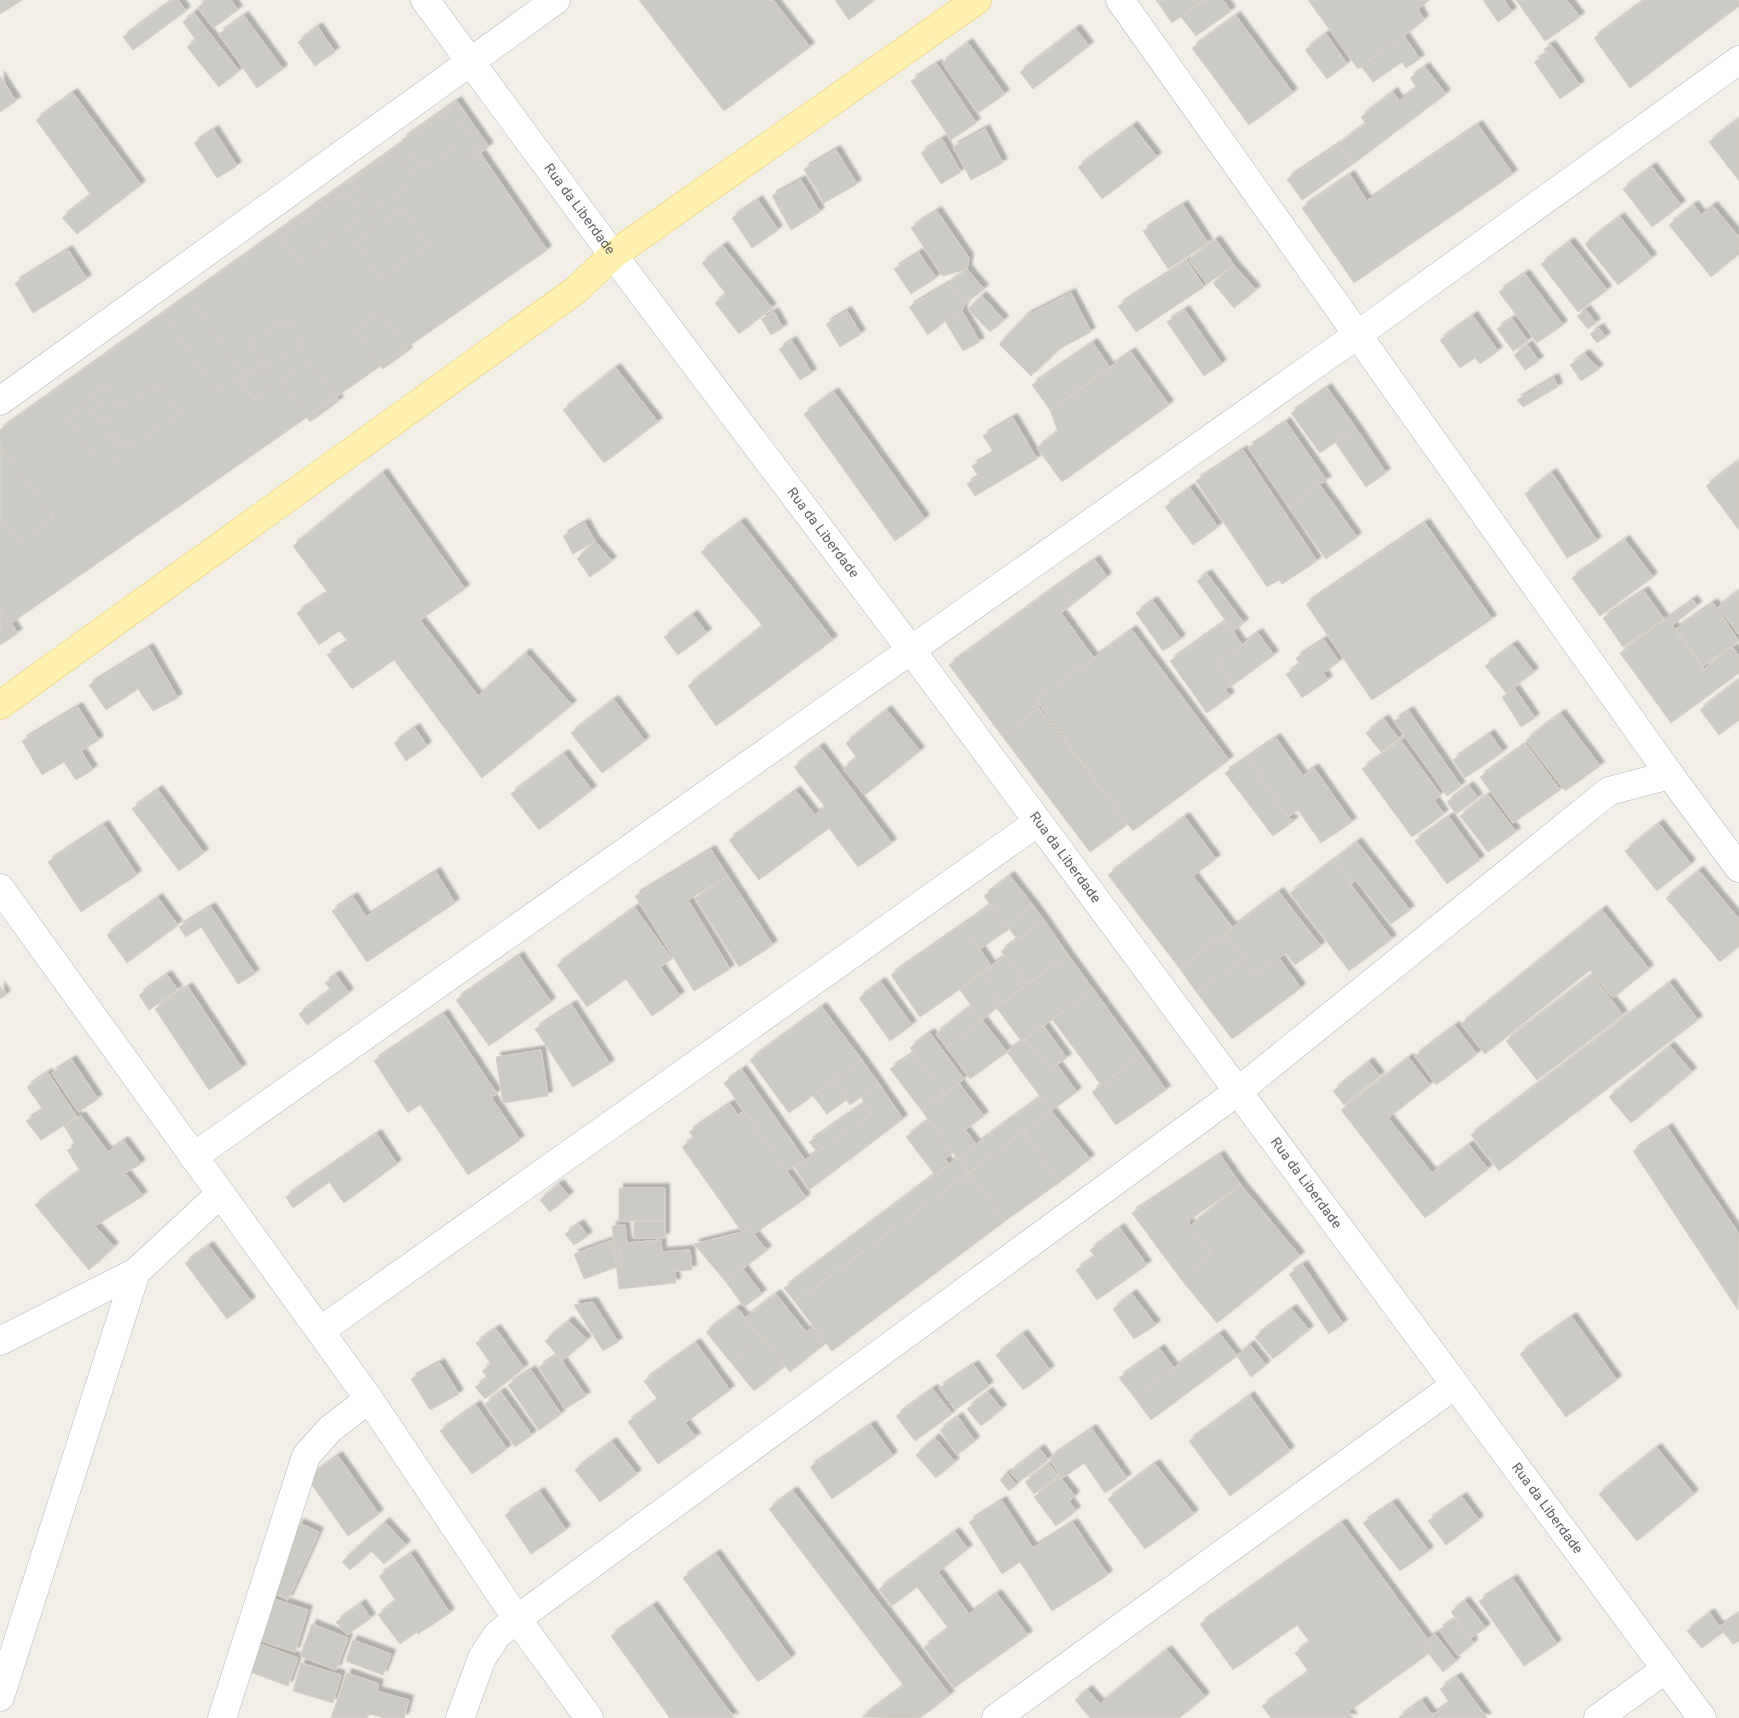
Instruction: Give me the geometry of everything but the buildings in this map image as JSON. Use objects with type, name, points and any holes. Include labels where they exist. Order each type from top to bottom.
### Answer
[{"type":"main road","points":[[0,705],[576,290],[613,255],[977,0]]},
{"type":"street","name":"Rua da Liberdade","points":[[425,0],[613,255],[911,650],[1702,1718]]},
{"type":"street","points":[[0,401],[556,0]]},
{"type":"street","points":[[1120,0],[1670,775],[1739,868]]},
{"type":"street","points":[[193,1157],[1357,335],[1739,60]]},
{"type":"street","points":[[460,1718],[482,1658],[497,1635],[517,1618],[1238,1092],[1609,791],[1670,775]]},
{"type":"street","points":[[320,1331],[1038,822]]},
{"type":"street","points":[[0,888],[369,1399],[517,1618],[590,1718]]},
{"type":"street","points":[[0,1342],[136,1272],[220,1194]]},
{"type":"street","points":[[0,1697],[136,1272]]},
{"type":"street","points":[[996,1718],[1455,1385]]},
{"type":"street","points":[[222,1718],[306,1456],[330,1428],[369,1399]]},
{"type":"street","points":[[1598,1718],[1666,1669]]}]
